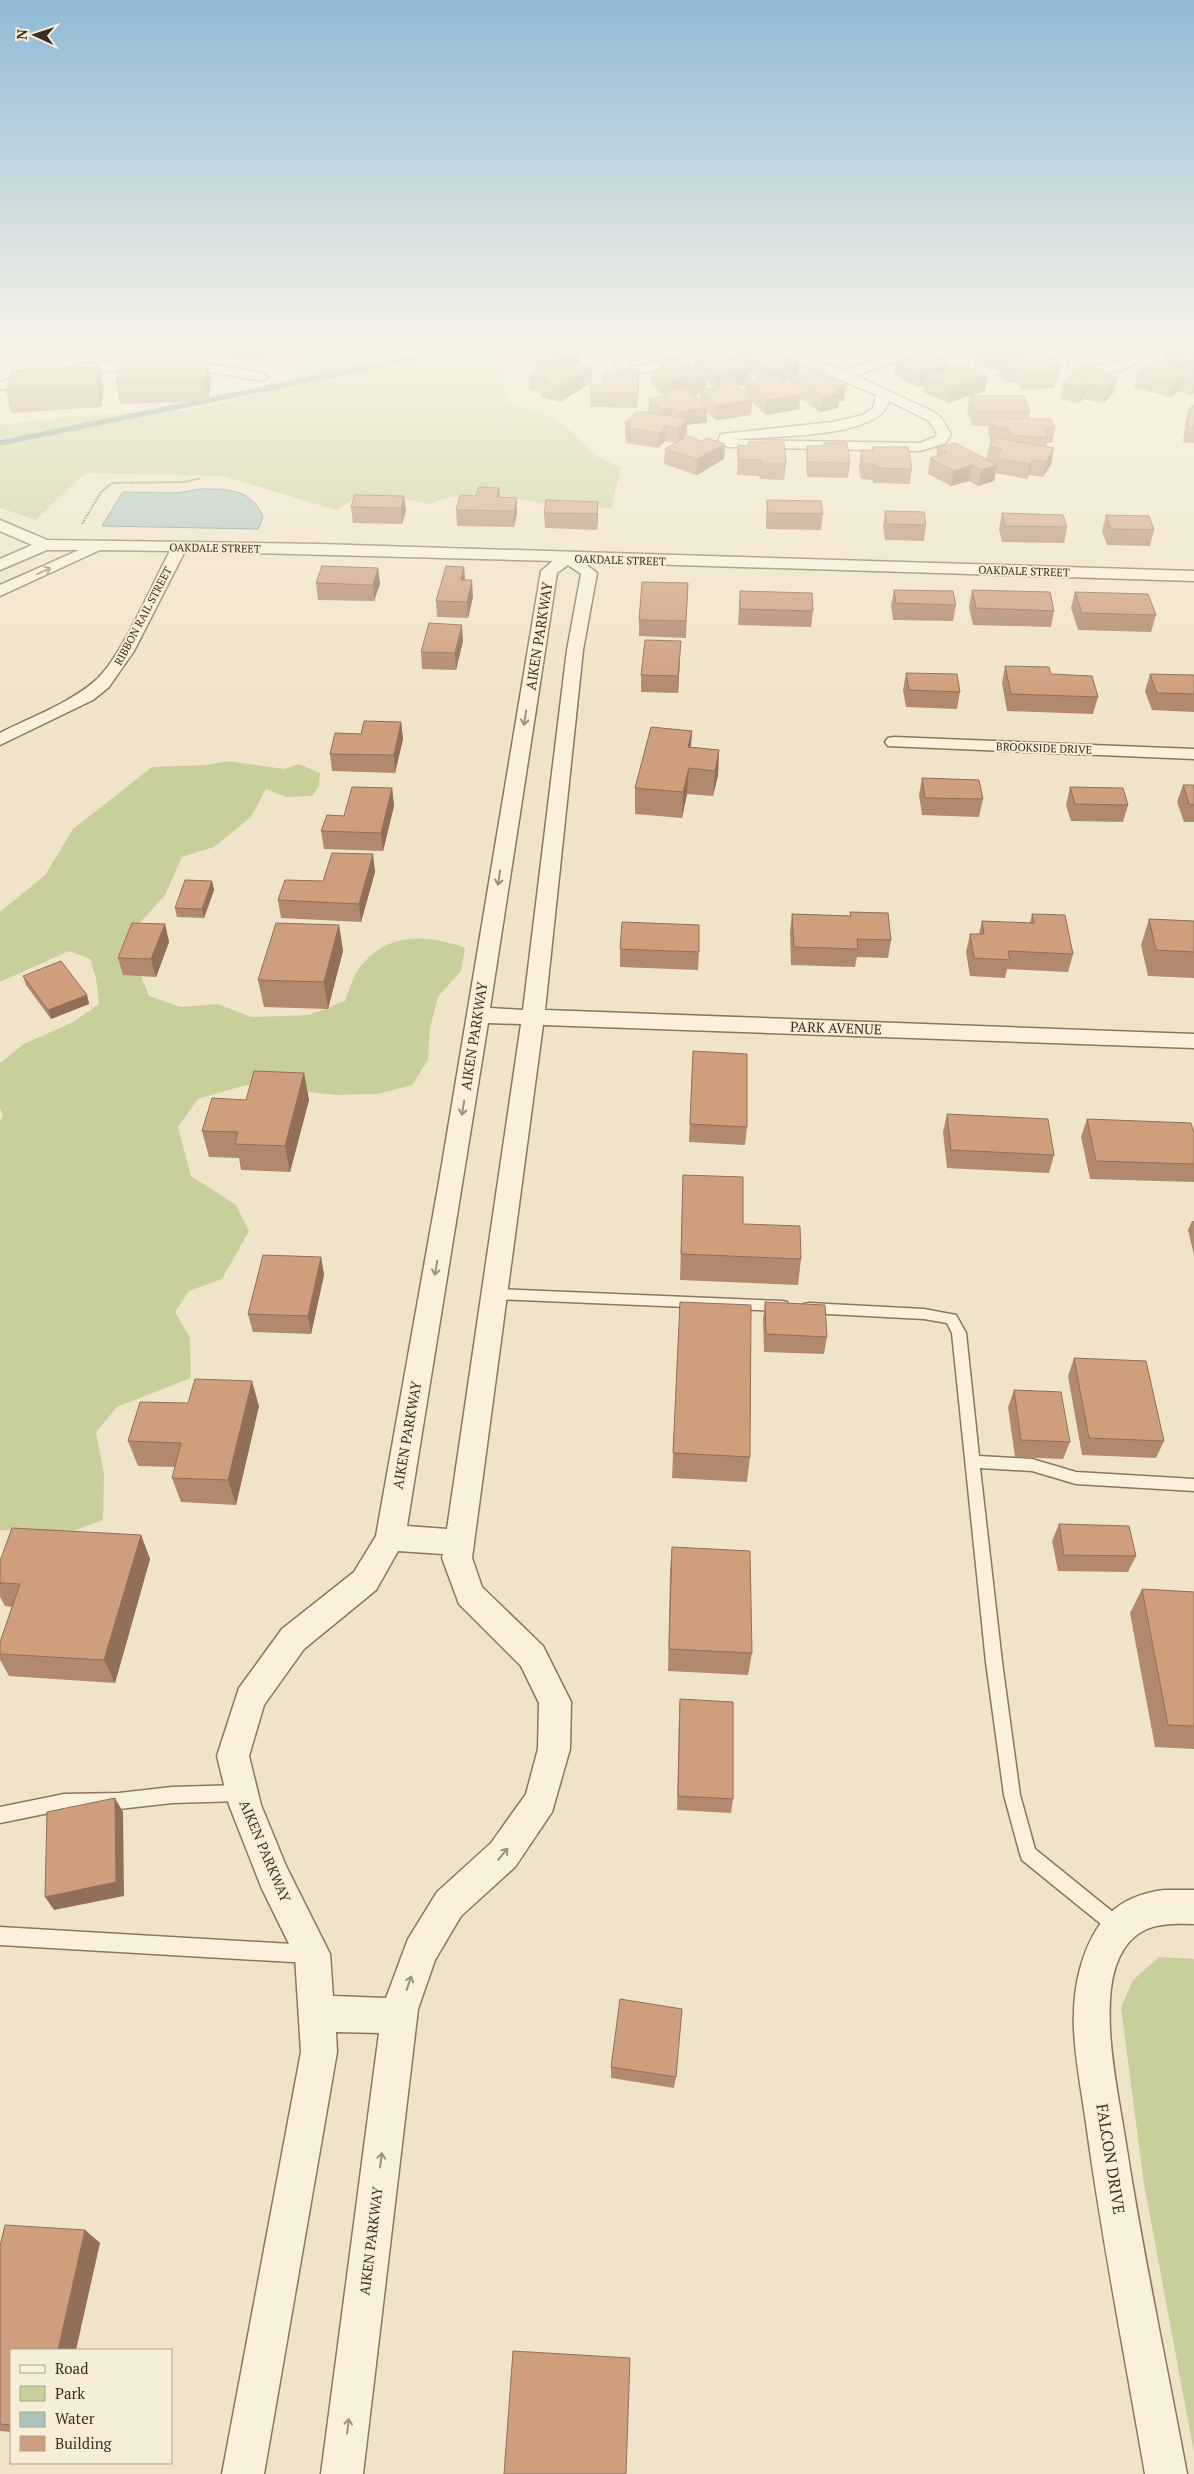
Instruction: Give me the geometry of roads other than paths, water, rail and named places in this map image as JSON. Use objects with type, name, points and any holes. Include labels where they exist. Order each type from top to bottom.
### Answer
[{"type":"street","points":[[0,525],[45,546]]},
{"type":"street","points":[[0,565],[45,546]]},
{"type":"street","name":"OAKDALE STREET","points":[[45,546],[319,549],[1194,576]]},
{"type":"street","points":[[0,591],[100,546]]},
{"type":"street","name":"RIBBON RAIL STREET","points":[[0,740],[80,700],[103,683],[126,651],[180,548]]},
{"type":"street","name":"AIKEN PARKWAY","points":[[243,2474],[319,2052],[312,1954],[274,1877],[241,1793],[233,1756],[250,1698],[293,1639],[365,1581],[390,1538],[451,1186],[549,571],[568,558],[589,572],[575,650],[533,1017],[457,1558],[470,1595],[532,1656],[555,1702],[554,1749],[540,1801],[503,1855],[449,1904],[420,1950],[399,2016],[342,2474]]},
{"type":"street","name":"BROOKSIDE DRIVE","points":[[894,742],[1194,754]]},
{"type":"street","name":"PARK AVENUE","points":[[477,1015],[1194,1041]]},
{"type":"street","points":[[390,1538],[459,1542]]},
{"type":"street","name":"FALCON DRIVE","points":[[1166,2474],[1112,2172],[1092,2031],[1094,1986],[1103,1952],[1118,1927],[1138,1912],[1166,1906],[1194,1907]]},
{"type":"street","points":[[316,2014],[399,2016]]},
{"type":"lane","points":[[495,1294],[924,1314],[951,1319],[958,1333],[994,1662],[1011,1786],[1028,1854],[1118,1927]]},
{"type":"lane","points":[[973,1462],[1032,1465],[1076,1478],[1194,1485]]},
{"type":"lane","points":[[0,1815],[64,1802],[119,1801],[172,1794],[241,1793]]},
{"type":"lane","points":[[0,1936],[312,1954]]},
{"type":"water","points":[[201,489],[230,490],[246,496],[258,508],[263,517],[258,529],[102,526],[123,492],[176,493]]}]
